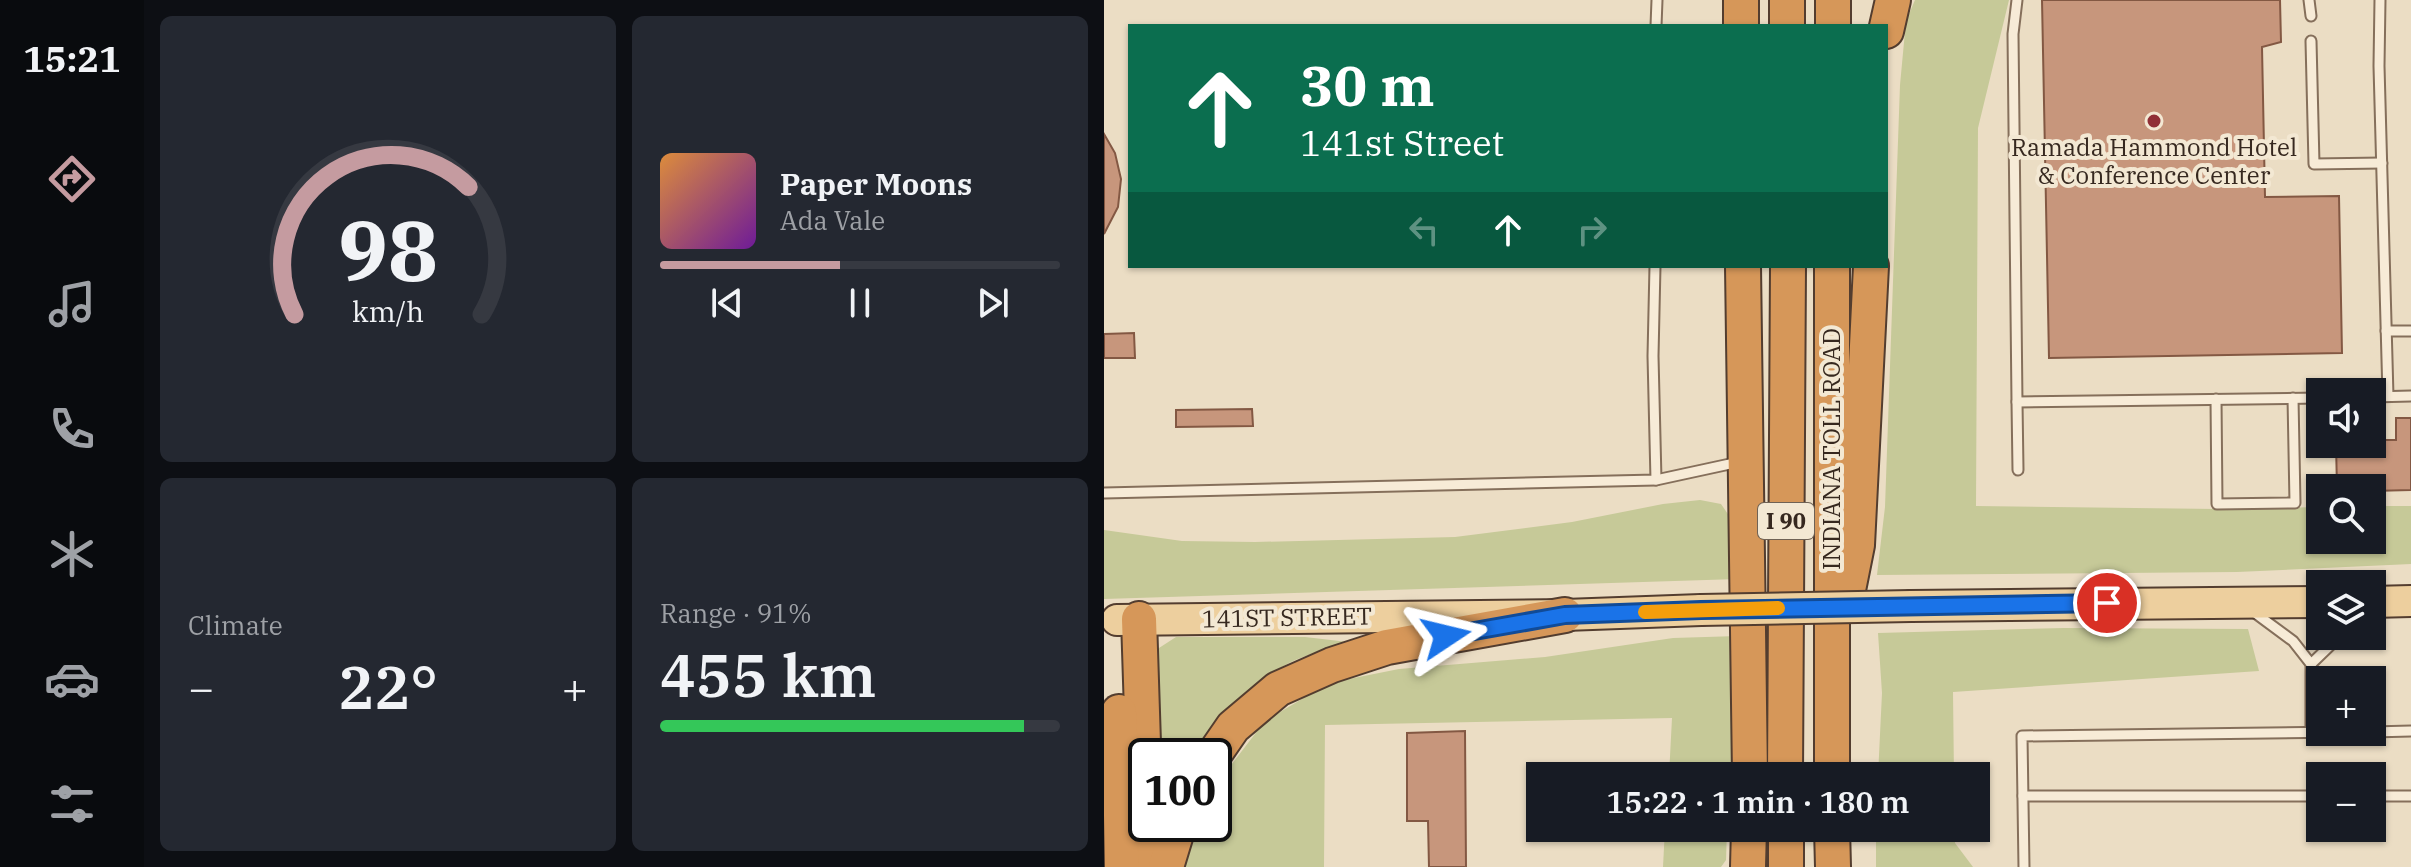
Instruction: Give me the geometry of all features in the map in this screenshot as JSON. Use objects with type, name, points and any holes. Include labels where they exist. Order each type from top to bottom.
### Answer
[{"type":"highway","points":[[1741,0],[1741,24]]},
{"type":"highway","points":[[1787,0],[1787,24]]},
{"type":"highway","points":[[1833,0],[1833,24]]},
{"type":"highway","points":[[1888,24],[1893,0]]},
{"type":"highway","points":[[1743,268],[1750,762]]},
{"type":"highway","name":"INDIANA TOLL ROAD","points":[[1785,762],[1788,268]]},
{"type":"highway","name":"INDIANA TOLL ROAD","points":[[1832,268],[1832,762]]},
{"type":"highway","points":[[1831,679],[1857,545],[1871,268]]},
{"type":"highway","points":[[1225,738],[1233,727],[1278,689],[1332,665],[1387,647],[1565,615]]},
{"type":"highway","points":[[1122,867],[1128,620]]},
{"type":"highway","points":[[1128,620],[1147,867]]},
{"type":"highway","points":[[1166,867],[1174,842]]},
{"type":"highway","points":[[1748,867],[1749,842]]},
{"type":"highway","points":[[1786,842],[1786,867]]},
{"type":"highway","points":[[1832,842],[1833,867]]},
{"type":"main road","name":"141ST STREET","points":[[1128,620],[2306,602]]},
{"type":"lane","points":[[1656,24],[1657,0]]},
{"type":"lane","points":[[2017,0],[2013,34],[2018,470]]},
{"type":"lane","points":[[2309,0],[2311,16]]},
{"type":"lane","points":[[2380,0],[2388,396],[2411,396]]},
{"type":"lane","points":[[2311,41],[2314,164],[2382,163]]},
{"type":"lane","points":[[1655,268],[1656,480]]},
{"type":"lane","points":[[2386,331],[2411,331]]},
{"type":"lane","points":[[2216,399],[2217,504],[2295,503],[2293,398]]},
{"type":"lane","points":[[2017,402],[2306,398]]},
{"type":"lane","points":[[1104,493],[1656,480],[1746,461]]},
{"type":"lane","points":[[2242,604],[2293,641],[2311,664],[2326,650]]},
{"type":"lane","points":[[2386,732],[2411,731]]},
{"type":"lane","points":[[2024,867],[2022,736],[2306,732]]},
{"type":"lane","points":[[2023,796],[2306,796]]},
{"type":"lane","points":[[2386,796],[2411,796]]},
{"type":"green space","points":[[1915,0],[2009,0],[1978,128],[1976,506],[2306,507],[2306,554],[2386,554],[2386,506],[2411,506],[2411,564],[2237,572],[1877,575],[1885,507],[1900,85],[1906,21]]},
{"type":"green space","points":[[1700,500],[1721,504],[1732,520],[1738,579],[1104,599],[1104,530],[1182,541],[1455,537],[1572,522]]},
{"type":"green space","points":[[2064,628],[2248,629],[2259,671],[1953,692],[1954,762],[1879,762],[1882,693],[1878,633]]},
{"type":"green space","points":[[1738,636],[1731,762],[1670,762],[1672,718],[1325,725],[1324,867],[1185,867],[1191,842],[1232,842],[1232,764],[1265,721],[1329,683],[1399,669],[1545,657],[1673,638]]},
{"type":"green space","points":[[1176,637],[1305,637],[1348,642],[1296,660],[1274,672],[1246,693],[1204,738],[1152,738],[1150,663],[1159,648]]},
{"type":"green space","points":[[1664,842],[1727,842],[1726,860],[1721,867],[1663,867]]},
{"type":"green space","points":[[1876,842],[1955,842],[1973,867],[1876,867]]},
{"type":"building","name":"Ramada Hammond Hotel & Conference Center","points":[[2042,0],[2280,0],[2281,42],[2262,47],[2265,197],[2339,196],[2342,353],[2049,358]]},
{"type":"building","points":[[1104,134],[1115,153],[1121,179],[1118,207],[1104,234]]},
{"type":"building","points":[[1134,333],[1135,358],[1104,358],[1104,334]]},
{"type":"building","points":[[1252,409],[1253,426],[1176,427],[1176,410]]},
{"type":"building","points":[[2396,418],[2411,418],[2411,490],[2386,491],[2386,474],[2337,474],[2336,458],[2386,458],[2386,440],[2396,440]]},
{"type":"building","points":[[1465,731],[1466,867],[1429,867],[1428,821],[1407,821],[1407,733]]},
{"type":"slow traffic","points":[[1645,612],[1778,608]]},
{"type":"place","name":"Ramada Hammond Hotel & Conference Center","points":[[2154,121]]},
{"type":"route","points":[[1446,636],[1565,615],[2107,603]]}]
